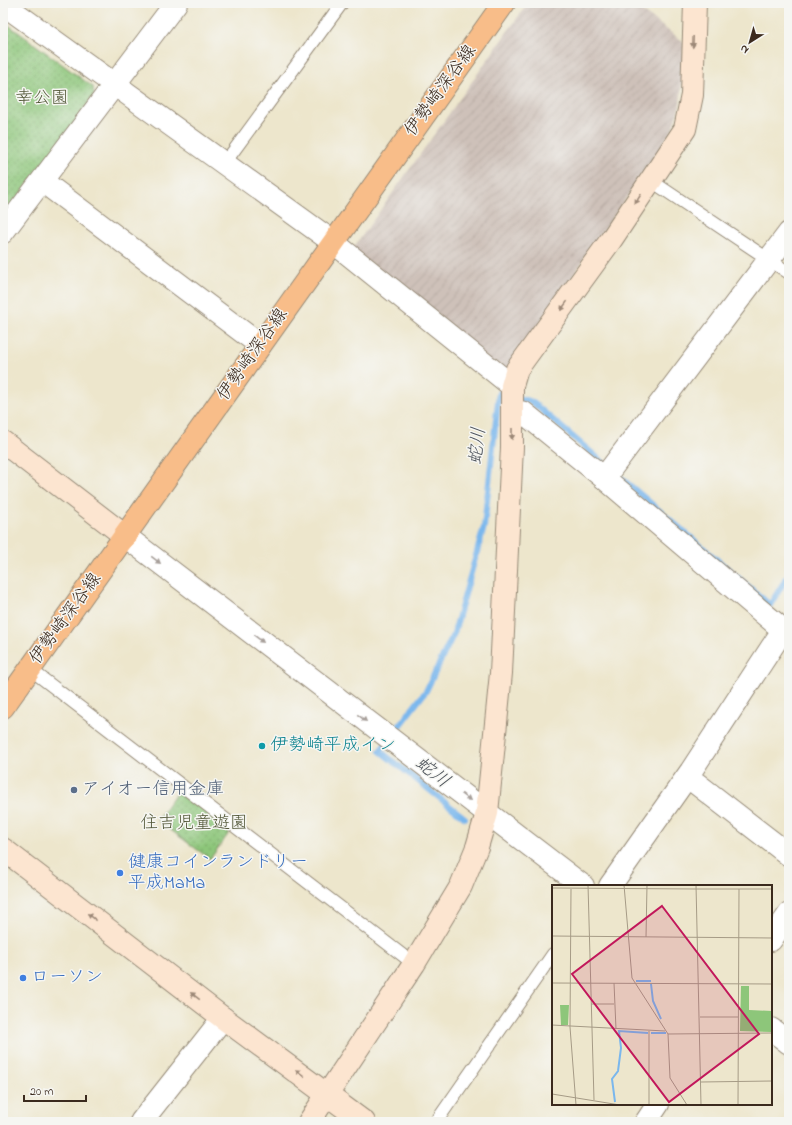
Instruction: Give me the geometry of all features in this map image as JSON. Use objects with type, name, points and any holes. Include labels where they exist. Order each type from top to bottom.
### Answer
[{"type":"main road","name":"伊勢崎深谷線","points":[[3,707],[504,3]]},
{"type":"street","points":[[3,232],[176,3]]},
{"type":"street","points":[[309,1122],[414,964],[462,886],[477,847],[487,813],[501,673],[512,447],[512,386],[518,369],[611,240],[685,129],[692,95],[695,3]]},
{"type":"street","points":[[3,4],[333,242],[512,386]]},
{"type":"street","points":[[42,181],[260,344]]},
{"type":"street","points":[[604,478],[789,233]]},
{"type":"street","points":[[512,410],[524,413],[604,478],[786,633],[688,776],[611,885]]},
{"type":"street","points":[[3,442],[582,885]]},
{"type":"street","points":[[688,776],[789,855]]},
{"type":"street","points":[[3,849],[223,1018],[364,1122]]},
{"type":"street","points":[[772,939],[789,914]]},
{"type":"street","points":[[141,1122],[223,1018]]},
{"type":"street","points":[[772,1030],[789,1042]]},
{"type":"street","points":[[646,1122],[657,1105]]},
{"type":"lane","points":[[224,164],[342,3]]},
{"type":"lane","points":[[650,180],[789,273]]},
{"type":"lane","points":[[30,669],[414,964]]},
{"type":"lane","points":[[436,1122],[552,955]]},
{"type":"shaded area","points":[[528,3],[631,3],[685,43],[680,105],[671,133],[505,375],[352,250]]},
{"type":"green space","name":"幸公園","points":[[3,21],[93,87],[94,96],[3,217]]},
{"type":"green space","name":"住吉児童遊園","points":[[179,790],[232,829],[210,859],[157,820]]},
{"type":"waterway","name":"蛇川","points":[[465,818],[380,751],[426,691],[454,633],[484,527],[499,393],[508,396]]},
{"type":"waterway","name":"蛇川","points":[[517,398],[532,402],[770,605],[789,574]]},
{"type":"place","name":"伊勢崎平成イン","points":[[262,746]]},
{"type":"place","name":"アイオー信用金庫","points":[[74,790]]},
{"type":"place","name":"健康コインランドリー 平成MaMa","points":[[120,873]]},
{"type":"place","name":"ローソン","points":[[23,978]]}]
